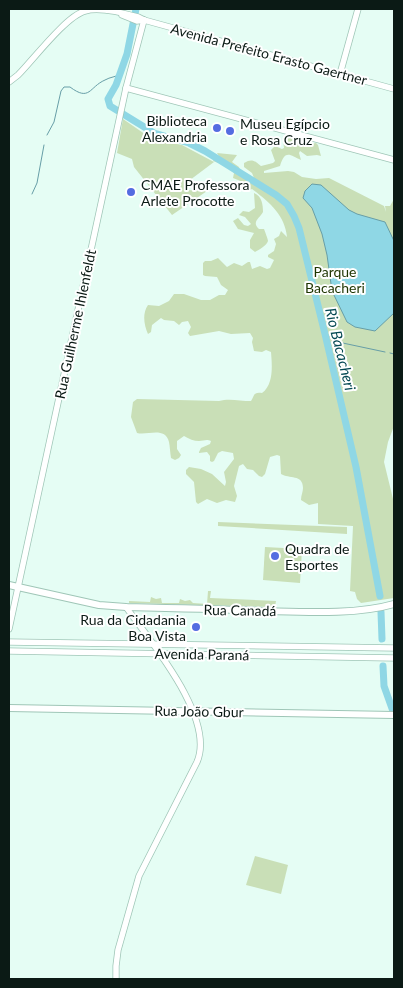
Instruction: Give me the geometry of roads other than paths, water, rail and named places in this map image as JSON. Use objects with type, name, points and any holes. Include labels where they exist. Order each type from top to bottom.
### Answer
[{"type":"main road","name":"Avenida Prefeito Erasto Gaertner","points":[[76,9],[83,11],[101,10],[140,19],[394,89]]},
{"type":"main road","points":[[340,74],[358,9]]},
{"type":"main road","points":[[9,82],[18,75],[67,22],[83,11]]},
{"type":"main road","name":"Rua Guilherme Ihlenfeldt","points":[[9,629],[122,110],[140,19]]},
{"type":"main road","points":[[126,88],[394,160]]},
{"type":"main road","name":"Rua Canadá","points":[[9,585],[85,602],[126,607],[301,611],[363,609],[394,604]]},
{"type":"main road","points":[[116,979],[116,960],[120,942],[139,876],[199,754],[200,739],[192,711],[180,683],[126,607]]},
{"type":"main road","name":"Avenida Paraná","points":[[9,642],[394,658]]},
{"type":"main road","name":"Avenida Paraná","points":[[9,651],[394,648]]},
{"type":"main road","name":"Rua João Gbur","points":[[9,708],[391,715]]},
{"type":"water","points":[[312,184],[321,185],[349,210],[385,222],[394,241],[394,313],[375,331],[355,327],[347,322],[332,291],[322,234],[312,208],[303,198],[305,191]]},
{"type":"waterway","name":"Rio Bacacheri","points":[[136,9],[127,54],[116,85],[108,99],[110,106],[154,133],[189,143],[205,151],[276,195],[287,204],[299,228],[356,467],[380,596]]},
{"type":"waterway","points":[[47,135],[54,122],[61,91],[64,87],[70,87],[86,93],[105,80],[121,74]]},
{"type":"waterway","points":[[32,194],[37,183],[44,145]]},
{"type":"waterway","points":[[325,334],[338,342],[385,352]]},
{"type":"waterway","points":[[390,353],[394,354]]},
{"type":"waterway","name":"Rio Bacacheri","points":[[381,612],[382,639]]},
{"type":"waterway","name":"Rio Bacacheri","points":[[383,666],[384,686],[394,714]]},
{"type":"place","name":"Biblioteca Alexandria","points":[[217,128]]},
{"type":"place","name":"Museu Egípcio e Rosa Cruz","points":[[230,131]]},
{"type":"place","name":"CMAE Professora Arlete Procotte","points":[[131,192]]},
{"type":"place","name":"Quadra de Esportes","points":[[275,556]]},
{"type":"place","name":"Rua da Cidadania Boa Vista","points":[[196,627]]},
{"type":"park label","name":"Parque Bacacheri","points":[[335,280]]}]
